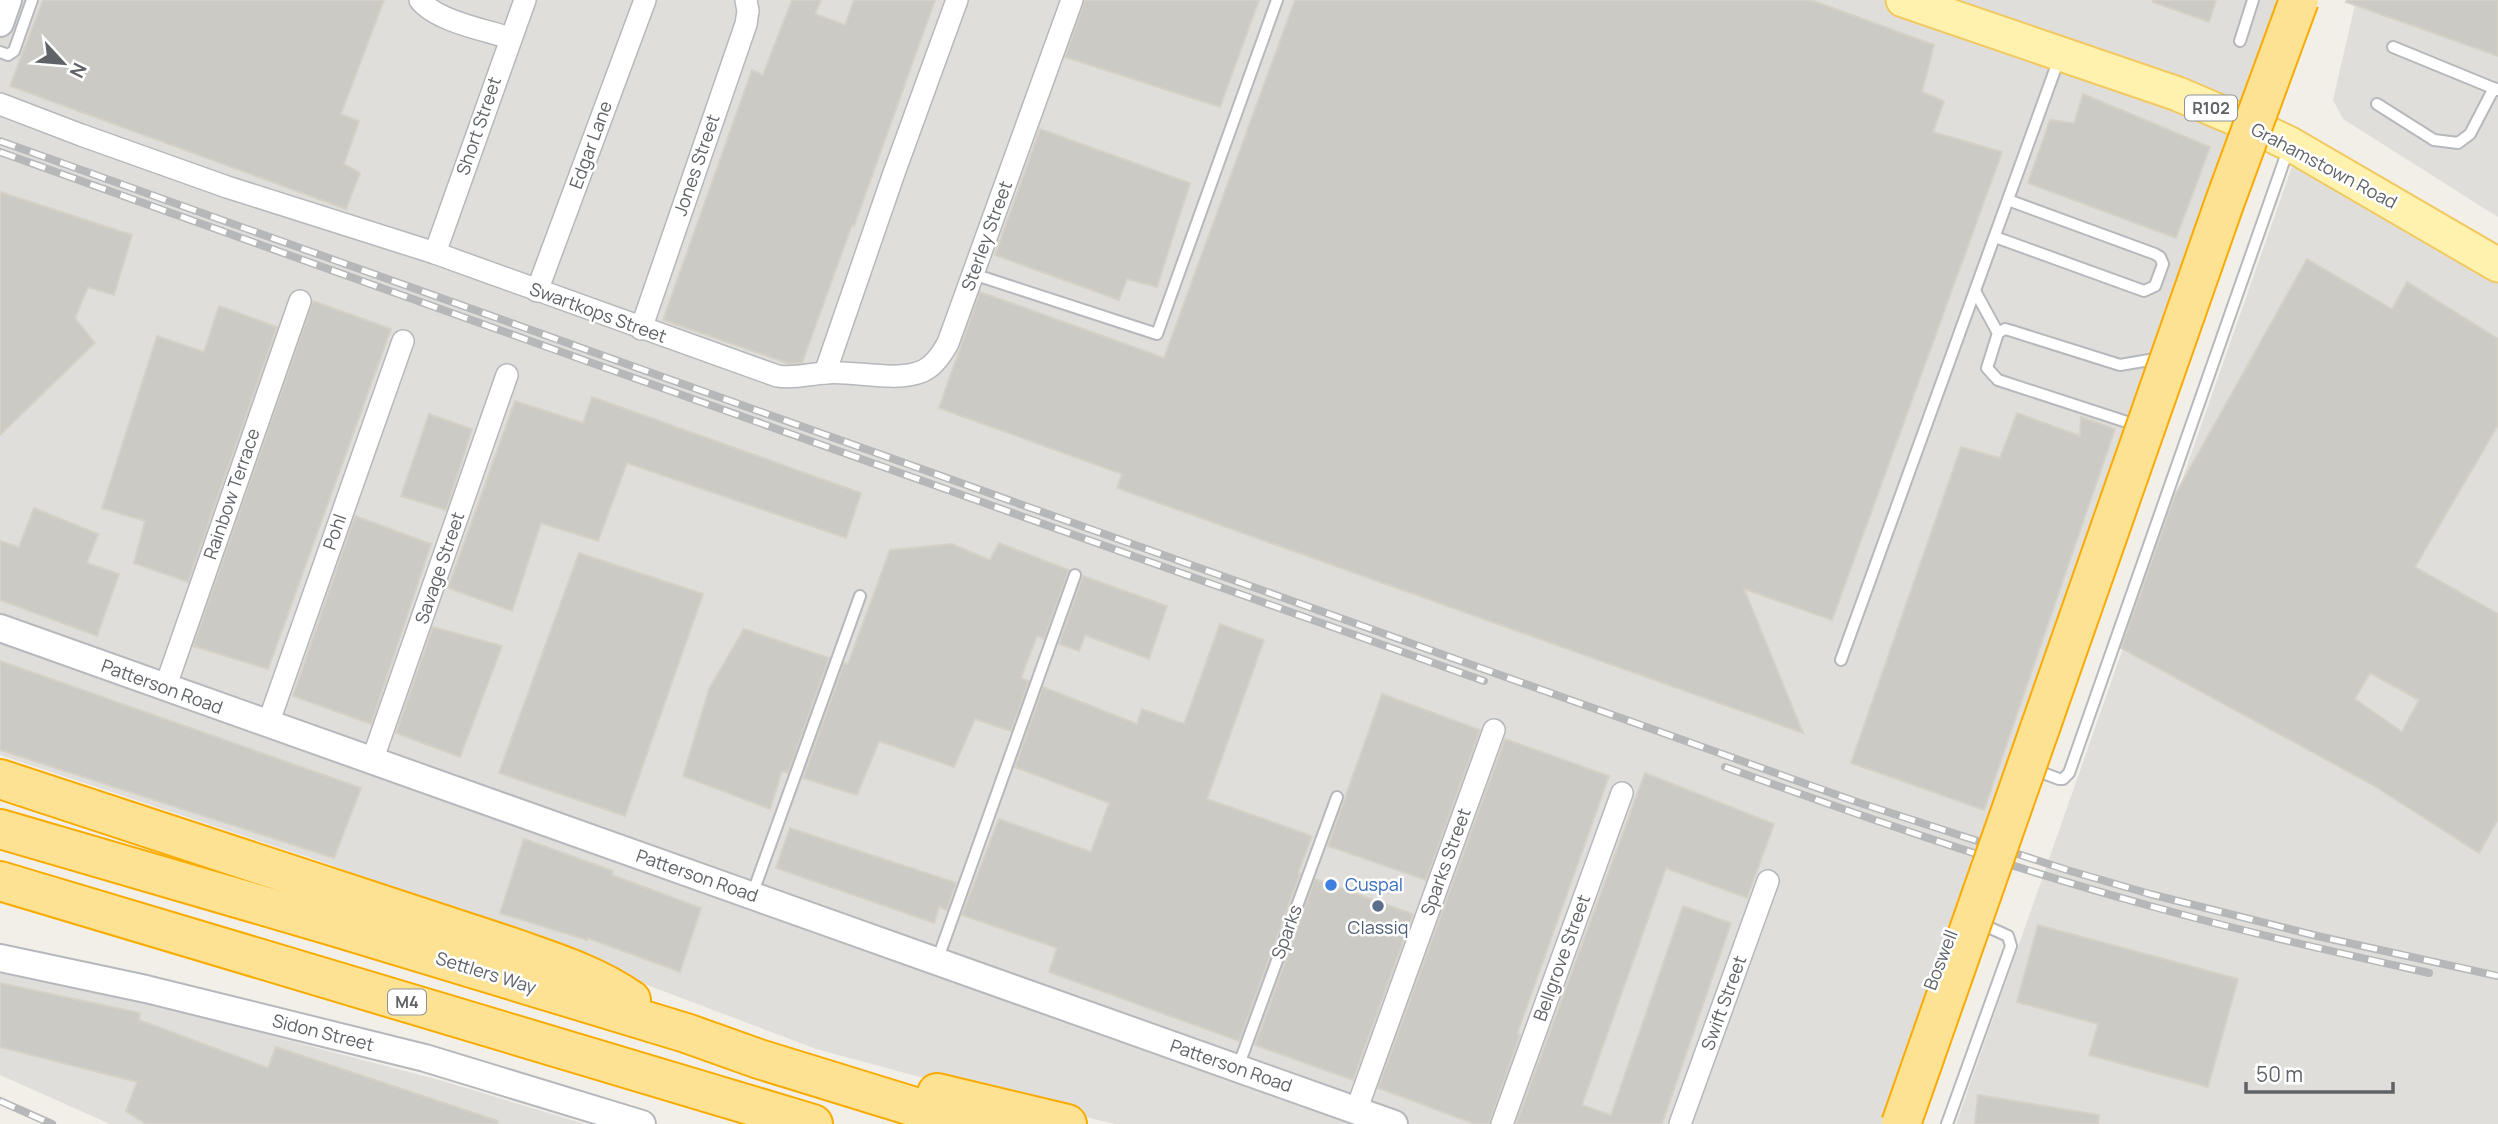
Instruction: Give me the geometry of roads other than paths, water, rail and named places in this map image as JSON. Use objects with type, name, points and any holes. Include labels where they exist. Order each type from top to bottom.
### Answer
[{"type":"highway","points":[[1902,1124],[2298,0]]},
{"type":"highway","points":[[1925,1124],[2321,0]]},
{"type":"highway","points":[[0,779],[352,894],[584,974],[608,985],[686,1033]]},
{"type":"highway","name":"Settlers Way","points":[[0,829],[686,1033],[759,1059],[970,1124]]},
{"type":"highway","name":"M4","points":[[0,881],[813,1124]]},
{"type":"highway","points":[[759,1059],[808,1054],[947,1096],[1067,1124]]},
{"type":"main road","name":"Grahamstown Road","points":[[1913,2],[2178,94],[2246,123],[2290,144],[2498,265]]},
{"type":"street","points":[[0,23],[8,0]]},
{"type":"street","points":[[420,0],[430,10],[447,18],[510,38]]},
{"type":"street","name":"Short Street","points":[[435,253],[524,0]]},
{"type":"street","name":"Edgar Lane","points":[[537,291],[645,0]]},
{"type":"street","name":"Jones Street","points":[[641,329],[746,23],[746,0]]},
{"type":"street","points":[[825,373],[957,0]]},
{"type":"street","name":"Sterley Street","points":[[825,373],[906,375],[923,371],[939,358],[948,344],[1072,0]]},
{"type":"street","name":"Swartkops Street","points":[[0,104],[251,195],[435,253],[777,376],[792,378],[825,373]]},
{"type":"street","name":"Rainbow Terrace","points":[[164,688],[300,301]]},
{"type":"street","name":"Pohl","points":[[268,724],[403,341]]},
{"type":"street","name":"Savage Street","points":[[372,761],[507,375]]},
{"type":"street","name":"Patterson Road","points":[[0,628],[1394,1124]]},
{"type":"street","name":"Sparks Street","points":[[1356,1111],[1494,730]]},
{"type":"street","name":"Bellgrove Street","points":[[1502,1124],[1622,793]]},
{"type":"street","name":"Swift Street","points":[[1680,1124],[1768,881]]},
{"type":"street","name":"Sidon Street","points":[[0,958],[146,989],[425,1058],[642,1124]]},
{"type":"lane","points":[[0,52],[8,55],[14,51],[32,0]]},
{"type":"lane","points":[[973,274],[1157,334],[1277,0]]},
{"type":"lane","points":[[2240,41],[2253,0]]},
{"type":"lane","points":[[2377,104],[2434,140],[2458,143],[2470,134],[2496,89],[2393,47]]},
{"type":"lane","points":[[1841,660],[2061,54]]},
{"type":"lane","points":[[2246,123],[2016,761],[2018,764],[2059,779],[2069,773],[2290,144]]},
{"type":"lane","points":[[1995,237],[2144,291],[2155,286],[2163,264],[2155,254],[2008,200]]},
{"type":"lane","points":[[1975,291],[1998,333]]},
{"type":"lane","points":[[2136,425],[1998,380],[1987,368],[1998,333],[2005,329],[2120,365],[2161,358]]},
{"type":"lane","points":[[937,962],[1075,575]]},
{"type":"lane","points":[[751,895],[860,596]]},
{"type":"lane","name":"Sparks","points":[[1238,1068],[1337,797]]},
{"type":"lane","name":"Boswell","points":[[1947,1124],[2011,946],[2008,936],[2003,933],[1966,916],[1960,917]]},
{"type":"railway","points":[[0,141],[1857,802],[2150,894],[2317,936],[2498,976]]},
{"type":"railway","points":[[0,152],[1484,681]]},
{"type":"railway","points":[[1725,767],[1934,840],[2094,890],[2182,915],[2429,973]]},
{"type":"railway","points":[[0,1101],[52,1124]]},
{"type":"place","name":"Cuspal","points":[[1331,885]]},
{"type":"place","name":"Classiq","points":[[1378,906]]}]
